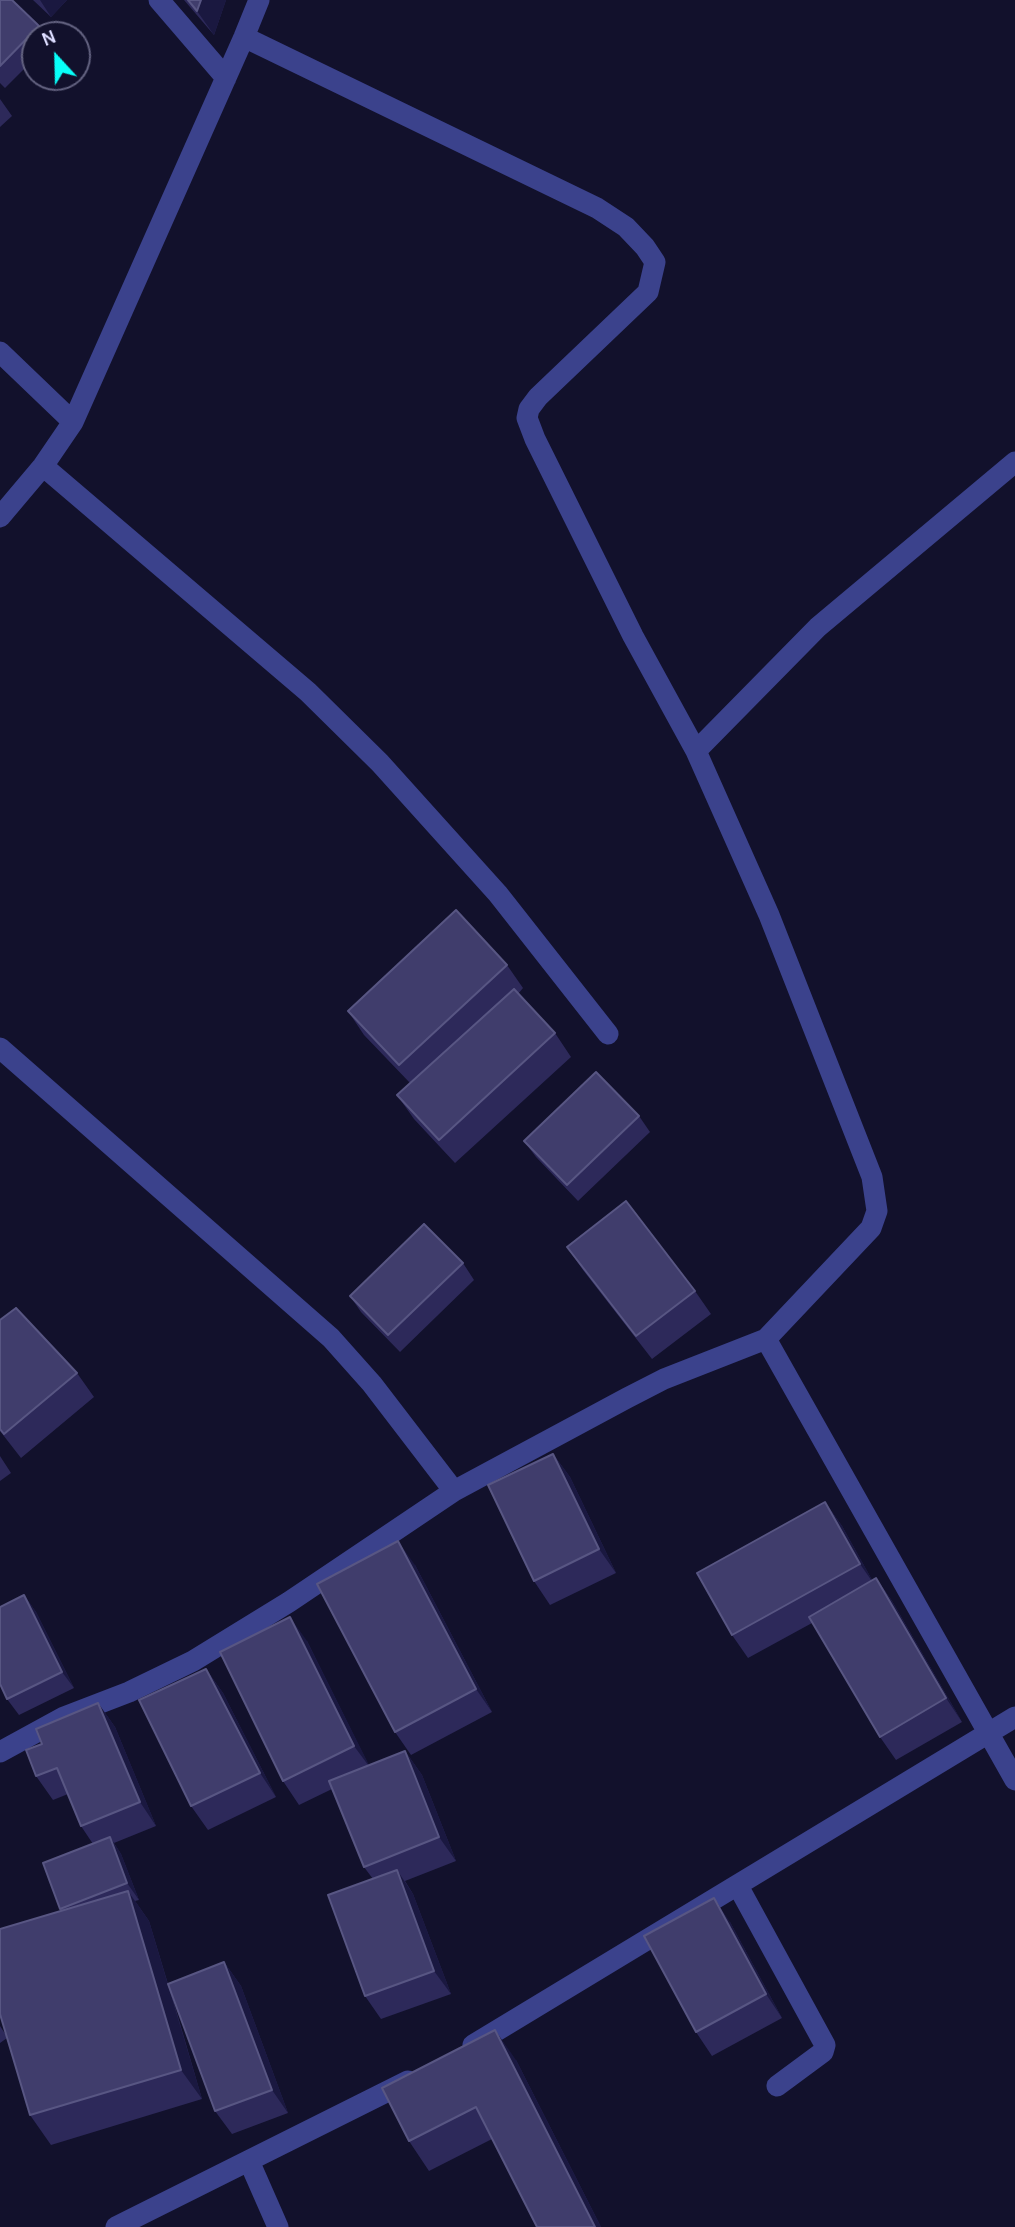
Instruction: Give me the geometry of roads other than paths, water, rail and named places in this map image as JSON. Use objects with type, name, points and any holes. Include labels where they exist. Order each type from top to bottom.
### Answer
[{"type":"street","points":[[159,0],[226,78]]},
{"type":"street","points":[[0,517],[43,466],[73,422],[259,0]]},
{"type":"street","points":[[0,1752],[64,1717],[129,1692],[193,1661],[289,1602],[454,1492],[664,1380],[766,1339],[871,1228],[877,1211],[872,1177],[779,940],[696,751],[633,636],[527,418],[529,409],[538,397],[648,292],[655,262],[626,227],[597,208],[244,37]]},
{"type":"street","points":[[0,352],[73,422]]},
{"type":"street","points":[[696,751],[818,627],[1015,462]]},
{"type":"street","points":[[43,466],[308,692],[380,763],[498,894],[608,1034]]},
{"type":"street","points":[[0,1048],[331,1338],[372,1384],[454,1492]]},
{"type":"street","points":[[766,1339],[1015,1780]]},
{"type":"street","points":[[459,2054],[1015,1717]]},
{"type":"street","points":[[737,1886],[825,2045],[823,2052],[777,2087]]},
{"type":"street","points":[[116,2227],[423,2074]]},
{"type":"street","points":[[249,2161],[278,2227]]}]
